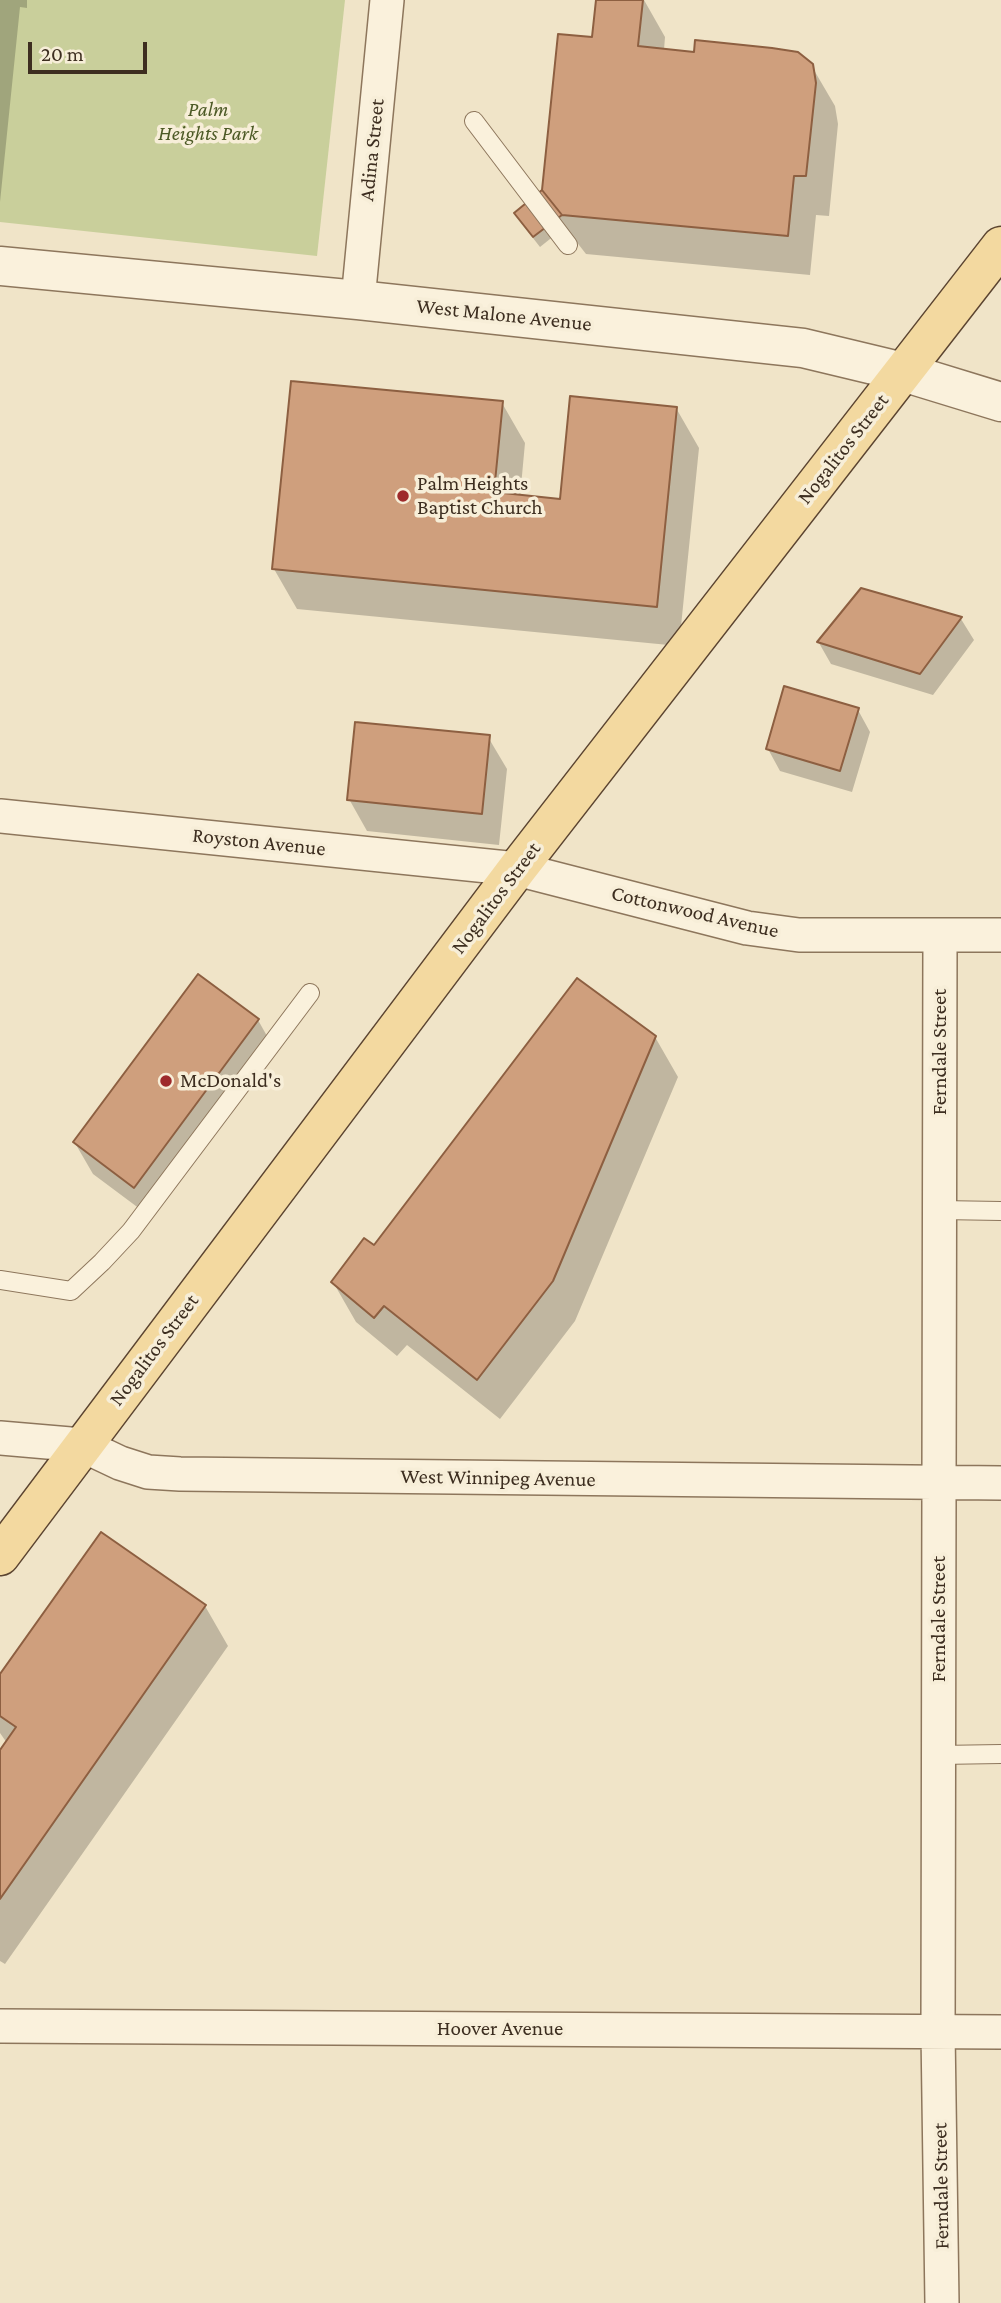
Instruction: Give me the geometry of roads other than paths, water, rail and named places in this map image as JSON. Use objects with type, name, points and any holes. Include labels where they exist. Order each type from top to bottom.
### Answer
[{"type":"main road","name":"Nogalitos Street","points":[[0,1556],[517,869],[1001,246]]},
{"type":"street","name":"Adina Street","points":[[358,300],[387,0]]},
{"type":"street","name":"West Malone Avenue","points":[[0,266],[358,300],[803,348],[903,372],[1001,402]]},
{"type":"street","name":"Royston Avenue","points":[[0,816],[517,869]]},
{"type":"street","name":"Cottonwood Avenue","points":[[517,869],[747,928],[799,935],[1001,935]]},
{"type":"street","name":"Ferndale Street","points":[[940,935],[938,2032],[942,2303]]},
{"type":"street","name":"West Winnipeg Avenue","points":[[0,1438],[82,1445],[139,1469],[180,1474],[1001,1483]]},
{"type":"street","name":"Hoover Avenue","points":[[0,2026],[1001,2032]]},
{"type":"lane","points":[[474,121],[568,245]]},
{"type":"lane","points":[[0,1280],[71,1290],[94,1269],[131,1231],[310,993]]},
{"type":"lane","points":[[940,1210],[1001,1211]]},
{"type":"lane","points":[[939,1755],[1001,1754]]},
{"type":"place","name":"Palm Heights Baptist Church","points":[[403,496]]},
{"type":"place","name":"McDonald's","points":[[166,1081]]},
{"type":"park label","name":"Palm Heights Park","points":[[208,122]]}]
